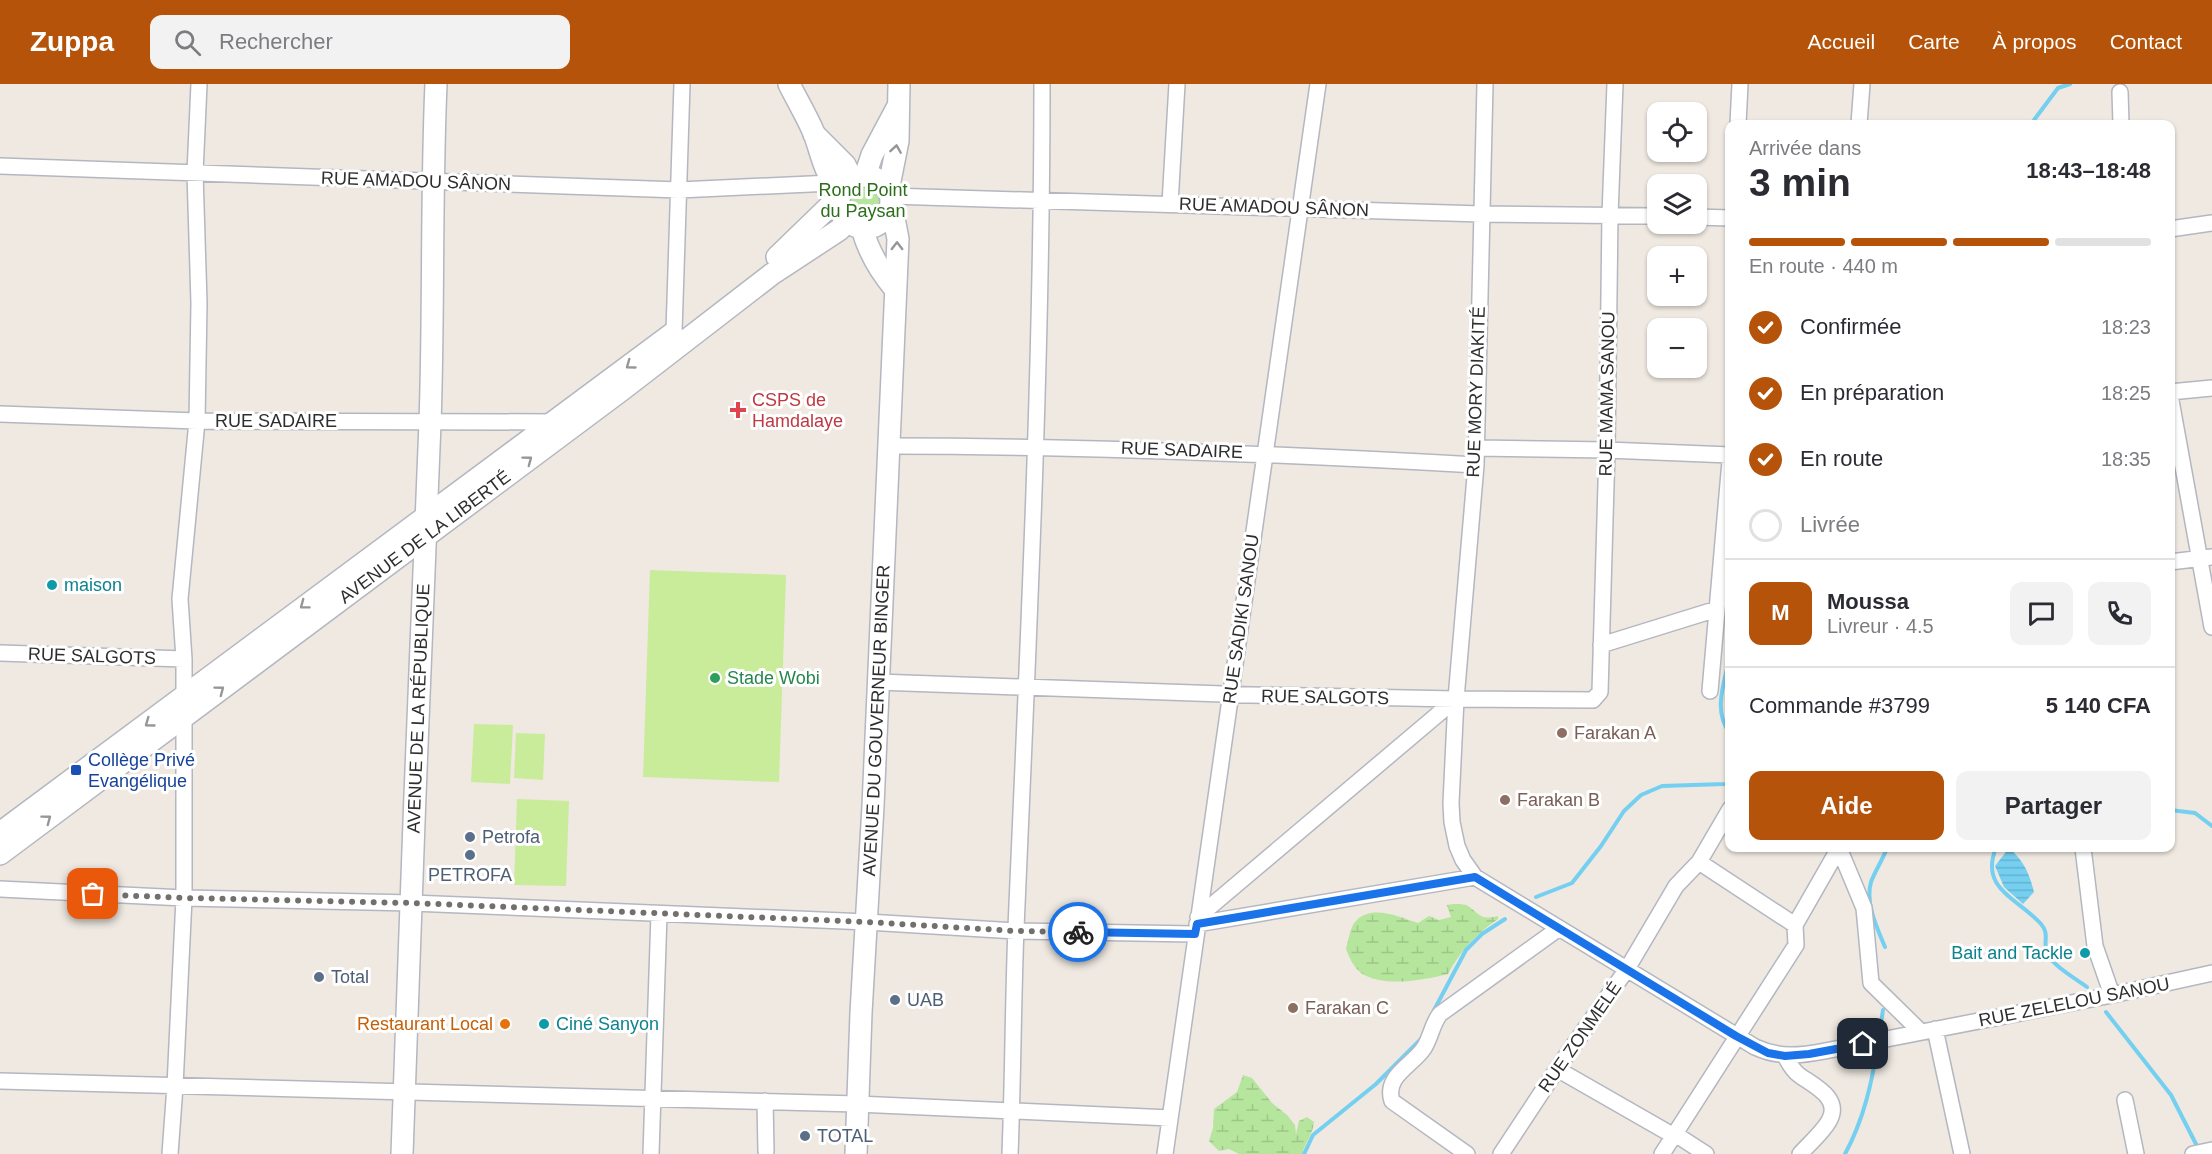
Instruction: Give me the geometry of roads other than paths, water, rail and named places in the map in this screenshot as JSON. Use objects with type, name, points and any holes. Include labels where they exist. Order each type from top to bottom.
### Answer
[{"type":"main road","name":"AVENUE DE LA RÉPUBLIQUE","points":[[402,1154],[421,668],[424,527],[430,421],[432,182],[436,84]]},
{"type":"main road","points":[[789,84],[814,134],[845,165],[846,185],[841,211],[855,224],[881,272],[895,289]]},
{"type":"main road","name":"AVENUE DU GOUVERNEUR BINGER","points":[[856,1154],[898,239],[890,197],[898,141],[899,84]]},
{"type":"main road","name":"AVENUE DU GOUVERNEUR BINGER","points":[[846,185],[899,105]]},
{"type":"main road","points":[[846,185],[878,178],[890,197],[890,210],[884,220],[874,226],[855,224]]},
{"type":"main road","name":"AVENUE DE LA LIBERTÉ","points":[[424,527],[553,422],[768,264],[802,235],[846,185]]},
{"type":"main road","name":"AVENUE DE LA LIBERTÉ","points":[[0,854],[183,708],[424,527],[623,389],[772,274],[839,230],[855,224]]},
{"type":"main road","name":"AVENUE DE LA LIBERTÉ","points":[[0,833],[183,708]]},
{"type":"street","points":[[170,1154],[184,898],[184,659],[180,599],[197,421],[199,303],[195,172],[199,84]]},
{"type":"street","points":[[674,332],[682,84]]},
{"type":"street","points":[[1010,1154],[1016,931],[1028,687],[1042,202],[1042,84]]},
{"type":"street","points":[[1170,204],[1177,84]]},
{"type":"street","name":"RUE SADIKI SANOU","points":[[1165,1154],[1318,84]]},
{"type":"street","name":"RUE MORY DIAKITÉ","points":[[1475,877],[1456,846],[1452,822],[1456,699],[1476,465],[1485,84]]},
{"type":"street","name":"RUE MAMA SANOU","points":[[1593,700],[1600,692],[1615,84]]},
{"type":"street","points":[[1738,120],[1740,84]]},
{"type":"street","points":[[1859,120],[1862,84]]},
{"type":"street","points":[[2120,92],[2121,120]]},
{"type":"street","name":"RUE AMADOU SÂNON","points":[[0,166],[679,190],[846,185]]},
{"type":"street","name":"RUE AMADOU SÂNON","points":[[890,197],[1481,214],[1647,216]]},
{"type":"street","points":[[1707,217],[1725,218]]},
{"type":"street","points":[[2175,228],[2212,223]]},
{"type":"street","points":[[2175,393],[2212,388]]},
{"type":"street","name":"RUE SADAIRE","points":[[0,414],[197,421],[553,422]]},
{"type":"street","points":[[2175,417],[2206,558],[2212,627]]},
{"type":"street","name":"RUE SADAIRE","points":[[888,446],[1034,446],[1265,453],[1476,465]]},
{"type":"street","points":[[1476,448],[1725,455]]},
{"type":"street","points":[[1710,691],[1725,518]]},
{"type":"street","points":[[2175,561],[2206,558]]},
{"type":"street","points":[[1601,645],[1717,609]]},
{"type":"street","name":"RUE SALGOTS","points":[[0,653],[184,659]]},
{"type":"street","name":"RUE SALGOTS","points":[[877,682],[1230,694],[1593,700]]},
{"type":"street","points":[[1197,925],[1456,699]]},
{"type":"street","name":"RUE ZONMELÉ","points":[[1501,1154],[1627,969],[1676,886],[1699,862],[1725,818]]},
{"type":"street","points":[[1662,1154],[1796,945],[1796,926],[1837,852]]},
{"type":"street","points":[[1841,852],[1864,908],[1870,983],[1928,1031],[1962,1154]]},
{"type":"street","points":[[2083,852],[2095,946],[2112,995]]},
{"type":"street","points":[[1699,862],[1796,926]]},
{"type":"street","points":[[0,889],[184,898],[412,903],[867,922],[1016,931],[1197,925],[1475,877],[1736,1036],[1768,1053],[1785,1056],[1798,1074],[1826,1094],[1832,1103],[1828,1121],[1800,1154]]},
{"type":"street","points":[[651,1154],[659,914]]},
{"type":"street","points":[[1467,1154],[1392,1101],[1391,1086],[1396,1077],[1423,1048],[1440,1014],[1557,929]]},
{"type":"street","name":"RUE ZELELOU SANOU","points":[[1785,1056],[1825,1051],[1928,1031],[2212,973]]},
{"type":"street","points":[[1557,1069],[1706,1154]]},
{"type":"street","points":[[0,1081],[765,1101],[1170,1118]]},
{"type":"street","points":[[2125,1100],[2136,1154]]},
{"type":"street","points":[[765,1101],[766,1151]]},
{"type":"street","points":[[2193,1154],[2212,1150]]},
{"type":"water","points":[[2006,852],[2013,852],[2019,858],[2034,892],[2023,904],[2004,887],[1995,866]]},
{"type":"waterway","points":[[2034,120],[2058,88],[2070,84]]},
{"type":"waterway","points":[[1725,677],[1721,696],[1725,724]]},
{"type":"waterway","points":[[1536,897],[1572,883],[1601,846],[1624,811],[1641,795],[1662,786],[1725,784]]},
{"type":"waterway","points":[[2175,811],[2195,813],[2212,826]]},
{"type":"waterway","points":[[1885,852],[1871,882],[1870,890],[1873,915],[1885,947]]},
{"type":"waterway","points":[[1995,852],[1992,862],[1993,874],[1997,883],[2004,892],[2041,924],[2046,934],[2046,950],[2052,960],[2087,987]]},
{"type":"waterway","points":[[1433,1012],[1466,950],[1482,934],[1505,919]]},
{"type":"waterway","points":[[1879,1036],[1883,1010]]},
{"type":"waterway","points":[[2106,1012],[2171,1095],[2198,1148]]},
{"type":"waterway","points":[[1304,1154],[1313,1135],[1376,1084],[1422,1038]]},
{"type":"waterway","points":[[1845,1154],[1852,1141],[1866,1100],[1878,1044]]},
{"type":"place","name":"CSPS de Hamdalaye","points":[[738,410]]},
{"type":"place","name":"maison","points":[[52,585]]},
{"type":"place","name":"Stade Wobi","points":[[715,678]]},
{"type":"place","name":"Farakan A","points":[[1562,733]]},
{"type":"place","name":"Collège Privé Evangélique","points":[[76,770]]},
{"type":"place","name":"Farakan B","points":[[1505,800]]},
{"type":"place","name":"Petrofa","points":[[470,837]]},
{"type":"place","name":"PETROFA","points":[[470,855]]},
{"type":"place","name":"Bait and Tackle","points":[[2085,953]]},
{"type":"place","name":"Total","points":[[319,977]]},
{"type":"place","name":"UAB","points":[[895,1000]]},
{"type":"place","name":"Farakan C","points":[[1293,1008]]},
{"type":"place","name":"Restaurant Local","points":[[505,1024]]},
{"type":"place","name":"Ciné Sanyon","points":[[544,1024]]},
{"type":"place","name":"TOTAL","points":[[805,1136]]},
{"type":"park label","name":"Rond Point du Paysan","points":[[863,200]]}]
